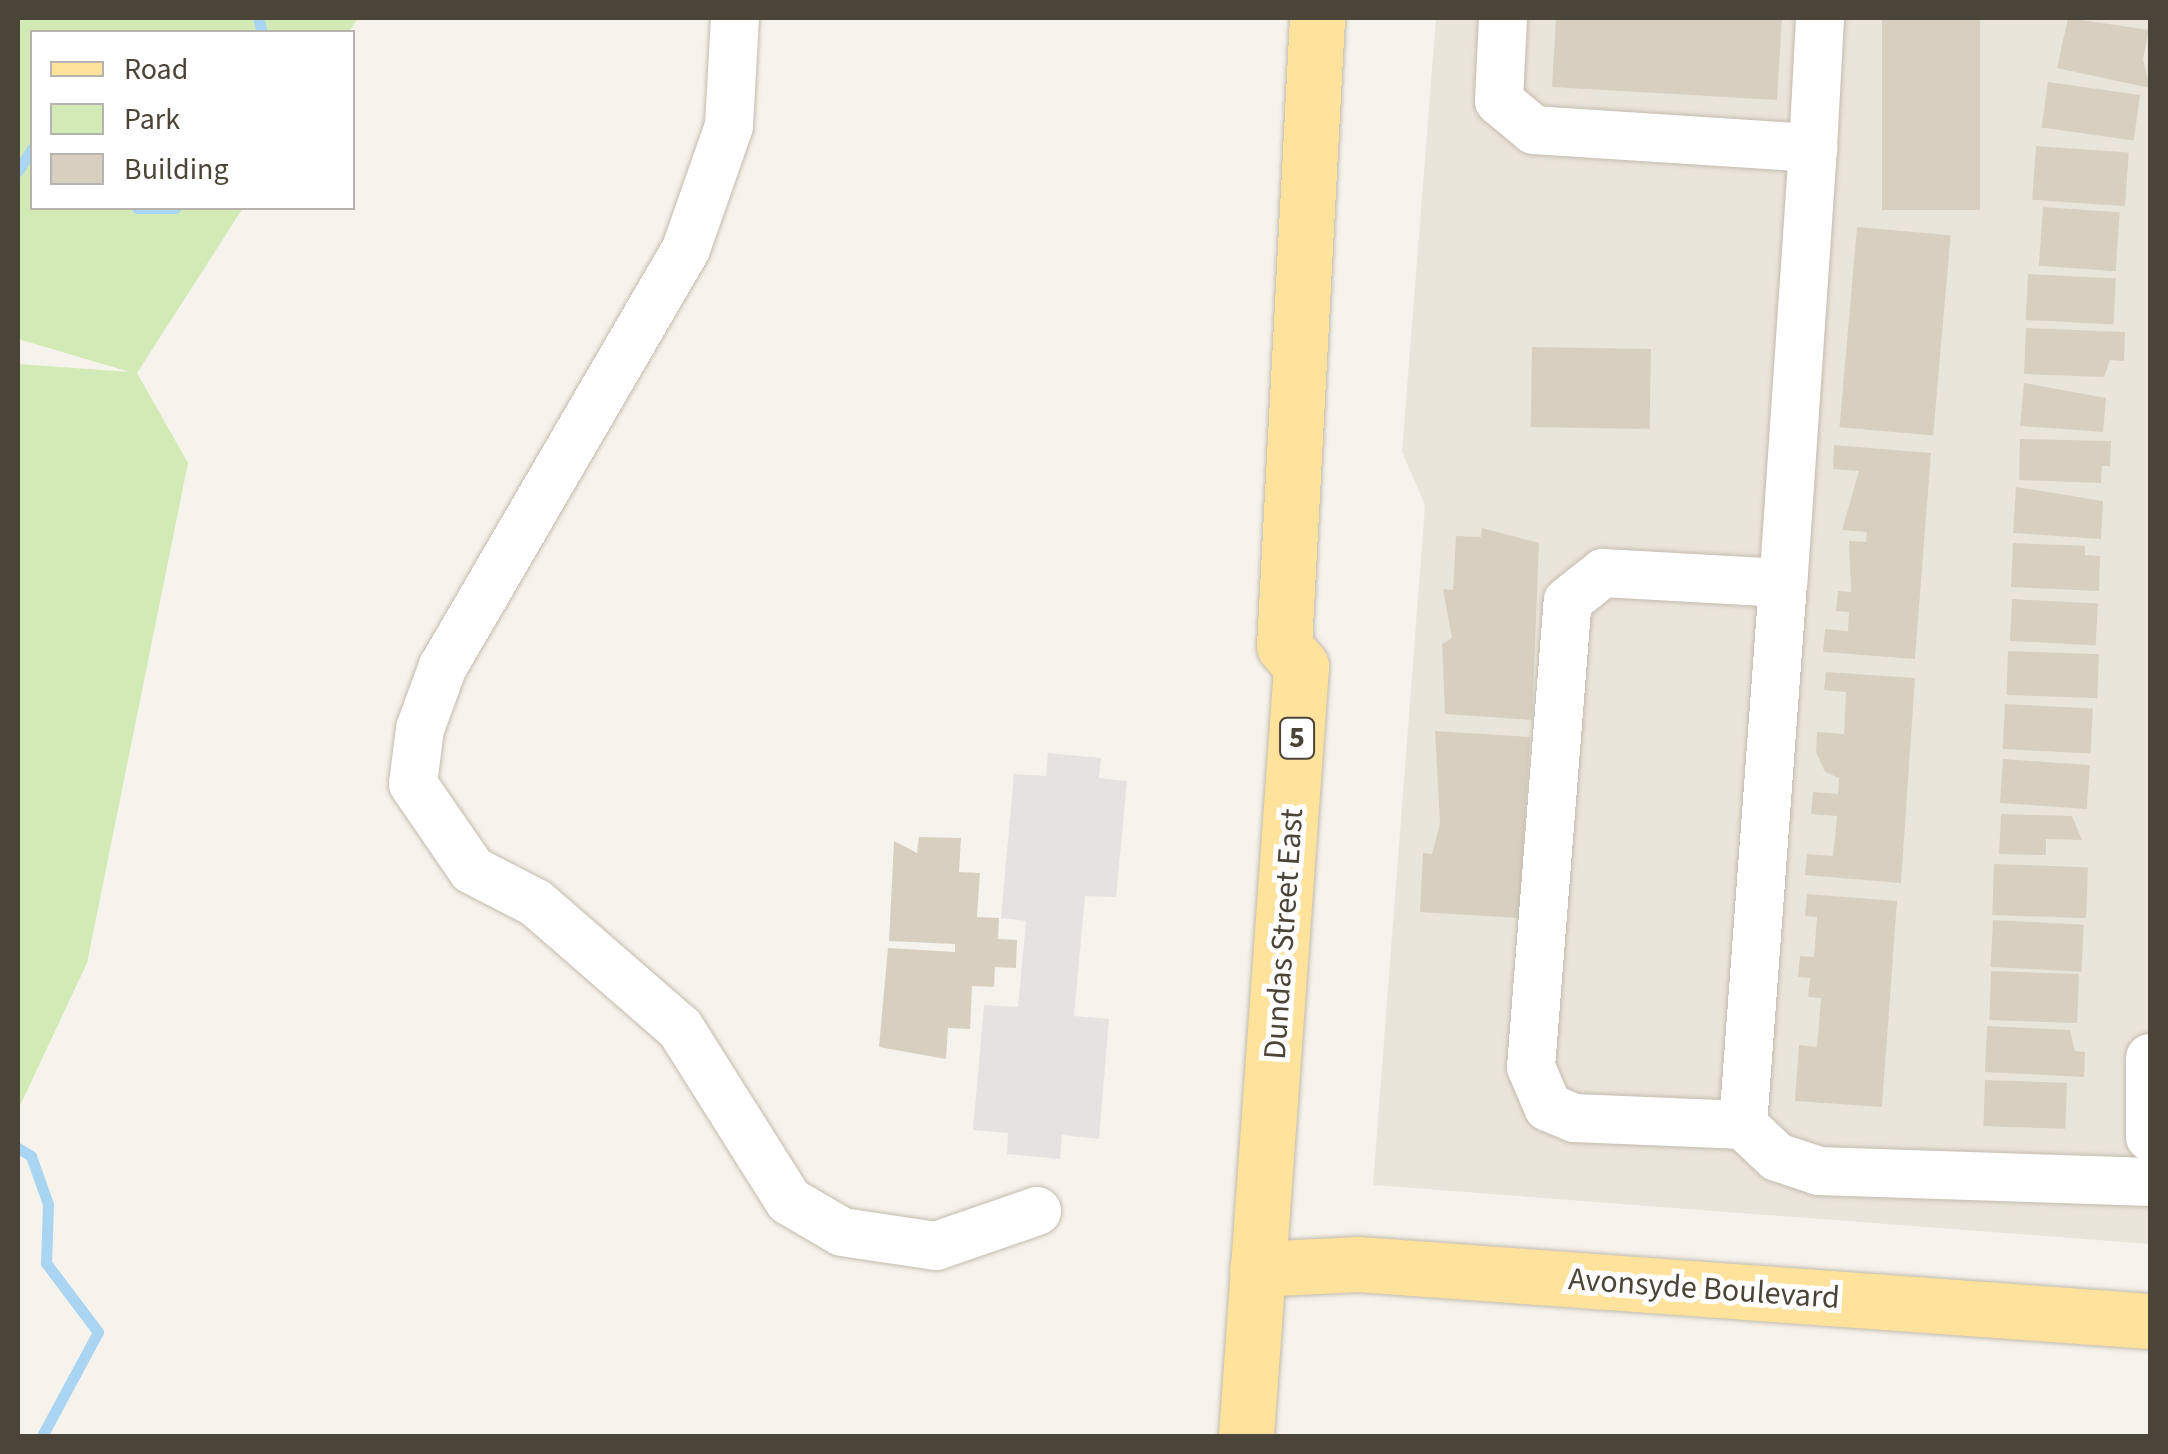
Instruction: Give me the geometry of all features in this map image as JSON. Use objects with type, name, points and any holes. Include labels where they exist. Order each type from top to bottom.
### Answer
[{"type":"main road","name":"Dundas Street East","points":[[1246,1436],[1302,666],[1284,646],[1318,18]]},
{"type":"main road","name":"Avonsyde Boulevard","points":[[1257,1269],[1358,1264],[2150,1321]]},
{"type":"street","points":[[735,18],[729,126],[686,249],[444,666],[420,729],[413,784],[472,870],[536,902],[680,1028],[789,1201],[842,1232],[936,1246],[1037,1211]]},
{"type":"street","points":[[1503,18],[1499,101],[1534,130],[1813,148]]},
{"type":"street","points":[[1743,1125],[1820,18]]},
{"type":"street","points":[[1783,584],[1603,573],[1568,601],[1531,1066],[1548,1107],[1574,1118],[1743,1125],[1776,1157],[1819,1171],[2150,1182]]},
{"type":"street","points":[[2150,1058],[2150,1137]]},
{"type":"shaded area","points":[[1436,18],[2150,18],[2150,1244],[1373,1185],[1425,505],[1402,452]]},
{"type":"shaded area","points":[[1048,753],[1101,758],[1099,778],[1127,781],[1116,897],[1085,896],[1074,1016],[1109,1019],[1099,1139],[1062,1135],[1060,1159],[1007,1154],[1008,1133],[973,1130],[984,1005],[1018,1007],[1026,921],[1001,918],[1014,774],[1046,776]]},
{"type":"green space","points":[[18,18],[358,18],[350,30],[30,30],[30,210],[242,210],[137,373],[188,463],[87,963],[18,1110],[18,364],[130,372],[18,339]]},
{"type":"building","points":[[1556,18],[1782,18],[1777,100],[1552,87]]},
{"type":"building","points":[[1882,18],[1980,18],[1980,210],[1882,210]]},
{"type":"building","points":[[2068,18],[2149,30],[2143,59],[2150,88],[2057,68]]},
{"type":"building","points":[[2048,82],[2140,95],[2134,140],[2042,128]]},
{"type":"building","points":[[2036,146],[2129,152],[2125,206],[2032,200]]},
{"type":"building","points":[[2043,207],[2120,212],[2116,271],[2039,266]]},
{"type":"building","points":[[1857,227],[1951,235],[1933,435],[1839,427]]},
{"type":"building","points":[[2028,274],[2116,279],[2113,325],[2026,320]]},
{"type":"building","points":[[2026,328],[2125,332],[2124,361],[2110,360],[2104,377],[2024,374]]},
{"type":"building","points":[[1532,347],[1651,349],[1650,429],[1531,427]]},
{"type":"building","points":[[2024,383],[2106,398],[2103,432],[2020,426]]},
{"type":"building","points":[[2020,439],[2111,441],[2110,466],[2102,466],[2101,483],[2019,480]]},
{"type":"building","points":[[1834,445],[1931,453],[1915,659],[1823,652],[1825,629],[1848,631],[1849,612],[1836,611],[1838,591],[1851,592],[1849,541],[1866,542],[1867,532],[1842,530],[1859,471],[1833,469]]},
{"type":"building","points":[[2016,487],[2103,501],[2101,539],[2013,533]]},
{"type":"building","points":[[1482,528],[1539,543],[1532,720],[1445,714],[1442,644],[1452,638],[1443,589],[1453,590],[1456,536],[1481,537]]},
{"type":"building","points":[[2013,543],[2085,546],[2085,555],[2100,556],[2099,591],[2011,587]]},
{"type":"building","points":[[2012,599],[2098,604],[2096,645],[2010,641]]},
{"type":"building","points":[[2008,651],[2099,654],[2097,698],[2006,695]]},
{"type":"building","points":[[1826,672],[1915,678],[1901,883],[1805,875],[1807,854],[1833,856],[1837,816],[1811,814],[1813,792],[1838,794],[1839,778],[1825,772],[1816,752],[1817,732],[1844,734],[1846,692],[1824,690]]},
{"type":"building","points":[[2005,704],[2093,709],[2091,754],[2003,749]]},
{"type":"building","points":[[1435,731],[1530,737],[1519,918],[1420,912],[1423,853],[1432,854],[1440,823]]},
{"type":"building","points":[[2003,759],[2090,765],[2087,809],[2000,803]]},
{"type":"building","points":[[2001,814],[2072,816],[2082,840],[2046,839],[2046,855],[1999,854]]},
{"type":"building","points":[[919,837],[961,838],[959,872],[980,873],[977,917],[999,918],[998,939],[1017,940],[1016,968],[995,967],[994,987],[972,986],[970,1029],[948,1028],[946,1059],[879,1047],[888,948],[955,952],[955,944],[889,941],[894,841],[917,853]]},
{"type":"building","points":[[1994,864],[2088,867],[2086,918],[1992,915]]},
{"type":"building","points":[[1807,894],[1897,901],[1882,1107],[1795,1101],[1799,1045],[1817,1047],[1821,998],[1808,997],[1810,978],[1798,977],[1800,956],[1814,957],[1817,917],[1805,916]]},
{"type":"building","points":[[1993,920],[2084,925],[2081,972],[1991,967]]},
{"type":"building","points":[[1991,971],[2079,974],[2077,1023],[1989,1020]]},
{"type":"building","points":[[1987,1026],[2070,1030],[2075,1051],[2085,1052],[2084,1077],[1985,1072]]},
{"type":"building","points":[[1985,1080],[2067,1083],[2065,1129],[1983,1126]]},
{"type":"waterway","points":[[258,18],[261,30]]},
{"type":"waterway","points":[[18,171],[30,152]]},
{"type":"waterway","points":[[18,1148],[31,1156],[48,1204],[46,1263],[98,1332],[42,1436]]}]
